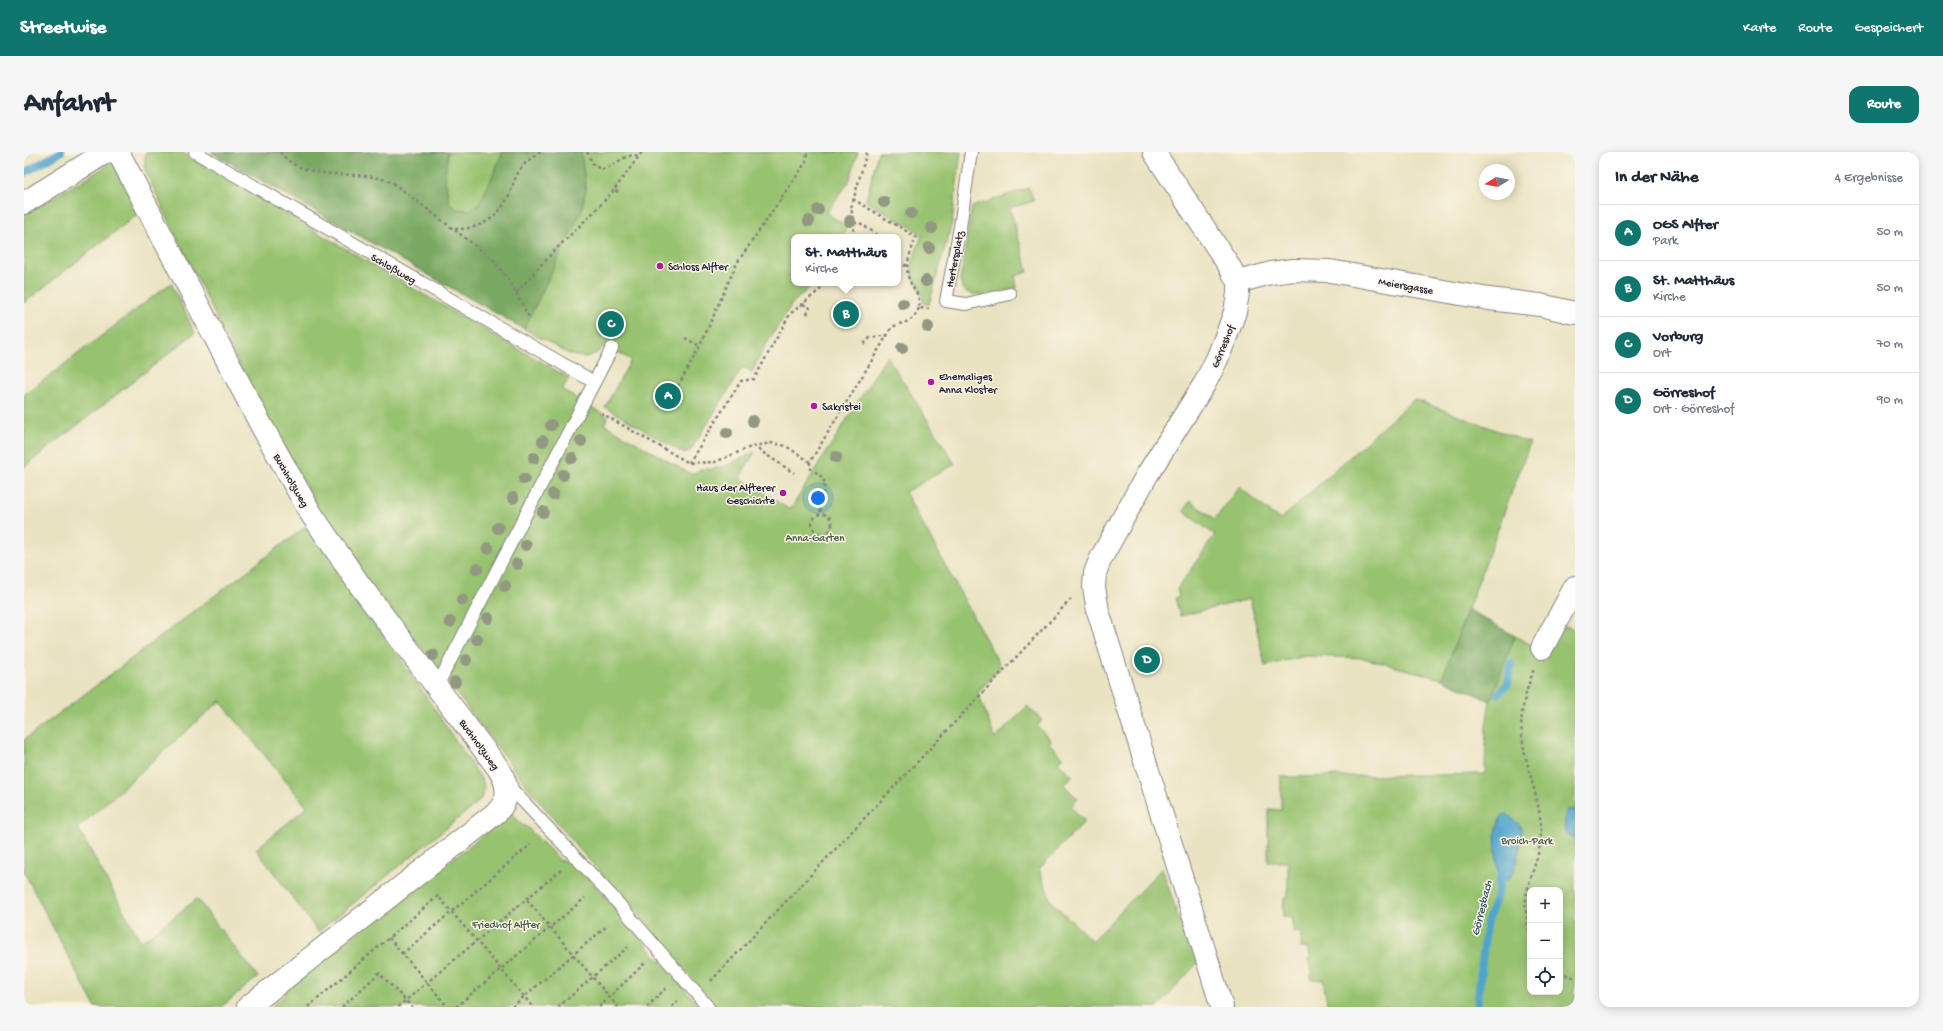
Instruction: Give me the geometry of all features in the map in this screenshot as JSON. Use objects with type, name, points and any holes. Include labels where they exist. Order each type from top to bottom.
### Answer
[{"type":"street","points":[[24,203],[106,152]]},
{"type":"street","name":"Buchholzweg","points":[[118,152],[253,410],[310,512],[359,584],[498,768],[506,783]]},
{"type":"street","points":[[1154,152],[1228,264],[1238,282]]},
{"type":"street","name":"Meiersgasse","points":[[1238,282],[1270,273],[1293,270],[1330,271],[1489,299],[1540,305],[1575,313]]},
{"type":"street","name":"Görreshof","points":[[1222,1007],[1098,611],[1094,587],[1095,573],[1114,534],[1217,359],[1235,312],[1238,282]]},
{"type":"street","points":[[1542,648],[1575,587]]},
{"type":"street","points":[[248,1007],[497,812],[506,801],[506,783]]},
{"type":"lane","name":"Schloßweg","points":[[194,152],[594,382]]},
{"type":"lane","name":"Hertersplatz","points":[[971,152],[960,227],[946,301],[966,304],[1010,294]]},
{"type":"lane","points":[[436,686],[612,348]]},
{"type":"lane","name":"Buchholzweg","points":[[506,783],[576,857],[708,1007]]},
{"type":"path","points":[[280,152],[292,163],[307,170],[376,176],[393,183],[494,260],[512,285],[530,319]]},
{"type":"path","points":[[454,229],[472,228],[483,224],[494,216],[506,201],[520,170],[529,160],[541,152]]},
{"type":"path","points":[[587,152],[594,166],[602,169],[610,166],[628,154],[636,154],[639,156]]},
{"type":"path","points":[[516,294],[553,252],[614,190],[642,152]]},
{"type":"path","points":[[678,386],[700,346],[737,263],[800,171],[806,161],[807,152]]},
{"type":"path","points":[[853,234],[854,223],[851,213],[853,199],[867,152]]},
{"type":"path","points":[[614,190],[618,192]]},
{"type":"path","points":[[820,514],[827,515],[832,523],[831,530],[822,534],[816,532],[812,526],[813,520],[820,514],[824,482],[820,475],[810,468],[810,462],[894,326],[906,324],[912,319],[919,308],[919,295],[908,278],[907,265],[916,237],[853,199]]},
{"type":"path","points":[[854,223],[860,224],[877,234]]},
{"type":"path","points":[[901,266],[907,265]]},
{"type":"path","points":[[689,463],[741,381],[754,379],[790,314],[822,286]]},
{"type":"path","points":[[803,304],[810,308],[806,316]]},
{"type":"path","points":[[919,308],[928,310]]},
{"type":"path","points":[[864,344],[870,338],[888,336]]},
{"type":"path","points":[[685,338],[700,346]]},
{"type":"path","points":[[608,417],[689,463],[715,462],[753,446],[766,443],[786,446],[810,462]]},
{"type":"path","points":[[753,446],[794,473]]},
{"type":"path","points":[[698,995],[1095,573]]},
{"type":"path","points":[[1528,923],[1526,904],[1527,896],[1536,862],[1541,834],[1540,820],[1524,750],[1521,723],[1527,690],[1542,648]]},
{"type":"path","points":[[402,954],[530,844]]},
{"type":"path","points":[[398,1007],[426,982],[527,900],[576,857]]},
{"type":"path","points":[[308,1007],[438,896],[532,1007]]},
{"type":"path","points":[[456,1007],[585,898]]},
{"type":"path","points":[[527,900],[618,1007]]},
{"type":"path","points":[[512,1007],[608,925]]},
{"type":"path","points":[[389,938],[448,1007]]},
{"type":"path","points":[[558,1007],[628,947]]},
{"type":"path","points":[[599,1007],[659,950]]},
{"type":"path","points":[[342,1007],[380,973],[412,1007]]},
{"type":"path","points":[[1563,973],[1575,978]]},
{"type":"path","points":[[647,1007],[670,985]]},
{"type":"path","points":[[672,1007],[678,1001]]},
{"type":"green space","name":"Anna-Garten","points":[[146,152],[181,152],[569,378],[562,390],[608,417],[604,424],[687,472],[694,474],[700,469],[711,469],[725,466],[755,452],[740,477],[790,510],[887,356],[955,464],[905,492],[1001,667],[978,692],[995,739],[1027,706],[1042,720],[1037,726],[1051,740],[1049,743],[1063,757],[1058,762],[1072,776],[1064,785],[1078,799],[1071,807],[1085,821],[1039,869],[1051,901],[1092,941],[1162,868],[1180,922],[1185,919],[1199,961],[1158,1007],[716,1007],[641,917],[580,850],[526,785],[425,652],[368,582],[317,506],[249,385],[147,175],[144,166]]},
{"type":"green space","points":[[211,152],[858,152],[849,182],[826,213],[848,227],[844,234],[791,234],[791,286],[811,286],[792,304],[764,348],[752,372],[743,367],[690,451],[683,453],[605,407],[631,360],[605,344],[593,355],[578,357],[567,353]]},
{"type":"green space","points":[[211,152],[448,152],[445,178],[449,202],[457,209],[466,210],[475,207],[479,203],[503,152],[581,152],[586,190],[581,212],[524,329]]},
{"type":"green space","points":[[878,152],[961,152],[952,222],[929,305],[923,303],[921,292],[912,272],[913,261],[922,234],[866,201]]},
{"type":"green space","points":[[113,162],[139,213],[24,303],[24,215]]},
{"type":"green space","points":[[1029,188],[1034,201],[1010,208],[1028,272],[1015,276],[1017,288],[982,295],[969,293],[963,290],[960,281],[972,207]]},
{"type":"green space","points":[[171,283],[195,333],[24,467],[24,395]]},
{"type":"green space","points":[[1414,399],[1530,443],[1442,679],[1363,658],[1305,656],[1265,666],[1250,599],[1180,616],[1175,598],[1179,597],[1177,589],[1215,535],[1183,511],[1190,501],[1215,519],[1239,487],[1280,520]]},
{"type":"green space","points":[[308,525],[356,597],[405,665],[482,780],[484,792],[475,805],[318,932],[256,849],[307,807],[220,701],[78,828],[141,942],[197,899],[258,977],[221,1007],[95,1007],[24,872],[24,740]]},
{"type":"green space","points":[[1468,609],[1515,636],[1490,701],[1442,679]]},
{"type":"green space","name":"Broich-Park","points":[[1568,626],[1575,630],[1575,1007],[1328,1007],[1323,980],[1311,979],[1309,948],[1301,948],[1302,933],[1293,932],[1293,918],[1283,917],[1284,898],[1288,898],[1288,862],[1268,862],[1268,809],[1281,810],[1281,777],[1485,774],[1486,726],[1490,701],[1515,636],[1546,653],[1562,627]]},
{"type":"green space","name":"Friedhof Alfter","points":[[512,813],[522,825],[526,826],[560,860],[579,867],[700,1007],[271,1007],[285,995],[284,990]]},
{"type":"water","points":[[1575,808],[1575,839],[1565,833],[1565,817],[1568,809],[1574,810]]},
{"type":"water","points":[[1507,814],[1521,826],[1520,847],[1517,863],[1508,880],[1498,877],[1495,835],[1500,819],[1503,815]]},
{"type":"waterway","points":[[24,173],[61,152]]},
{"type":"waterway","name":"Görresbach","points":[[1498,694],[1508,684],[1511,663]]},
{"type":"waterway","name":"Görresbach","points":[[1477,1007],[1486,926],[1498,892],[1502,869]]},
{"type":"place","name":"Schloss Alfter","points":[[660,266]]},
{"type":"place","name":"St. Matthäus","points":[[846,314]]},
{"type":"place","name":"Vorburg","points":[[611,324]]},
{"type":"place","name":"Ehemaliges Anna Kloster","points":[[931,382]]},
{"type":"place","name":"OGS Alfter","points":[[668,396]]},
{"type":"place","name":"Sakristei","points":[[814,406]]},
{"type":"place","name":"Haus der Alfterer Geschichte","points":[[783,493]]},
{"type":"place","name":"Görreshof","points":[[1147,660]]}]
